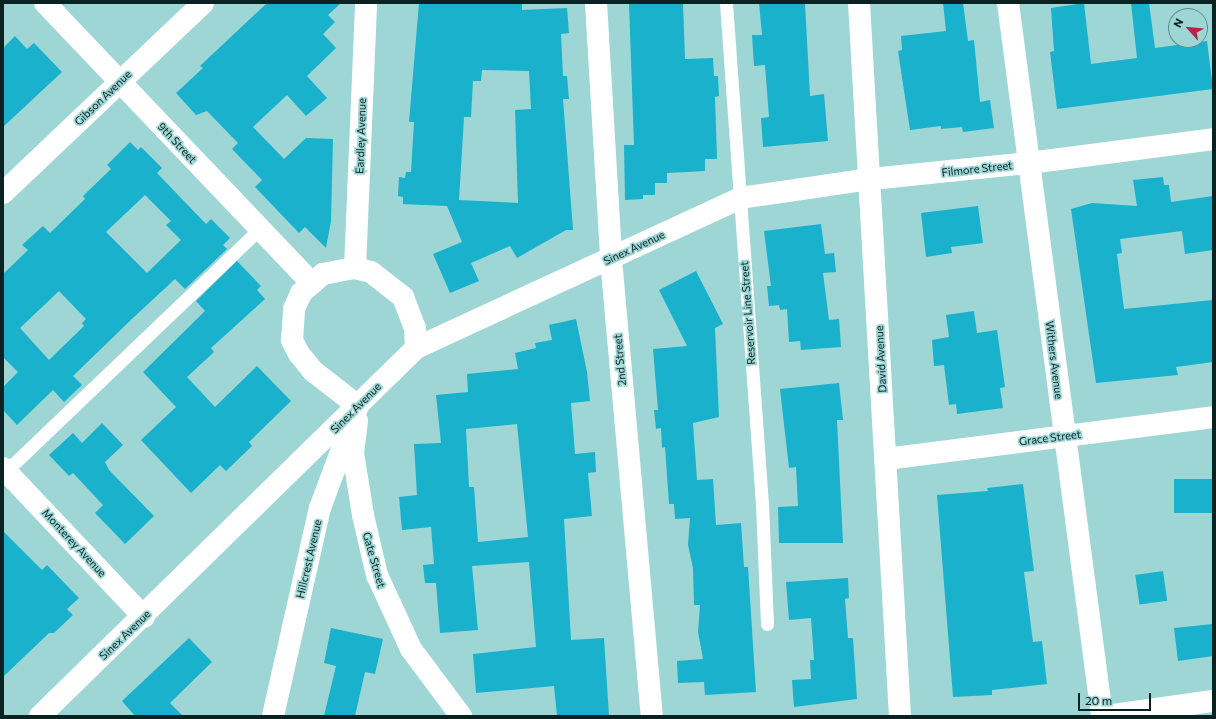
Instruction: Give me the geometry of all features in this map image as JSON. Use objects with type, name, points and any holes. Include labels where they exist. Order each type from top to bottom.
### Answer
[{"type":"street","name":"9th Street","points":[[45,3],[258,229],[311,282]]},
{"type":"street","name":"Gibson Avenue","points":[[3,193],[203,3]]},
{"type":"street","name":"Eardley Avenue","points":[[355,268],[366,3]]},
{"type":"street","name":"2nd Street","points":[[596,3],[611,259],[652,716]]},
{"type":"street","name":"David Avenue","points":[[859,3],[871,179],[900,716]]},
{"type":"street","name":"Withers Avenue","points":[[1008,3],[1063,437],[1102,716]]},
{"type":"street","name":"Filmore Street","points":[[740,198],[871,179],[1029,164],[1213,139]]},
{"type":"street","name":"Sinex Avenue","points":[[40,716],[144,617],[416,348],[740,198]]},
{"type":"street","points":[[358,406],[314,371],[292,340],[294,309],[300,293],[311,282],[323,274],[355,268],[371,272],[403,296],[415,328],[416,348]]},
{"type":"street","name":"Hillcrest Avenue","points":[[273,716],[320,508],[358,406]]},
{"type":"street","name":"Gate Street","points":[[358,406],[353,453],[377,575],[411,649],[461,716]]},
{"type":"street","name":"Grace Street","points":[[886,459],[1213,417]]},
{"type":"street","name":"Monterey Avenue","points":[[4,471],[144,617]]},
{"type":"street","points":[[1106,716],[1213,700]]},
{"type":"lane","name":"Reservoir Line Street","points":[[726,3],[767,624]]},
{"type":"lane","points":[[4,471],[258,229]]},
{"type":"building","points":[[267,3],[341,3],[328,15],[335,22],[323,34],[336,48],[307,76],[327,98],[306,116],[287,95],[253,127],[284,159],[306,138],[333,139],[331,221],[326,248],[305,227],[299,233],[255,187],[262,180],[232,149],[238,143],[207,111],[196,115],[176,93],[203,68],[200,66]]},
{"type":"building","points":[[419,3],[522,3],[522,10],[567,8],[569,33],[561,34],[563,76],[567,76],[569,99],[563,99],[573,230],[566,230],[517,258],[510,246],[471,263],[479,281],[450,293],[433,254],[462,242],[447,206],[403,204],[403,197],[398,196],[399,177],[405,178],[406,172],[411,172],[414,122],[409,122]],"holes":[[[482,70],[529,71],[531,109],[515,110],[518,203],[459,200],[464,117],[471,117],[473,81],[481,81]]]},
{"type":"building","points":[[629,3],[683,3],[685,59],[713,58],[714,76],[718,76],[719,96],[715,97],[717,159],[705,159],[705,171],[667,173],[667,183],[655,183],[655,195],[643,195],[643,199],[625,200],[624,145],[634,145]]},
{"type":"building","points":[[759,3],[805,3],[810,96],[824,94],[828,141],[763,147],[761,118],[769,117],[765,65],[754,66],[752,35],[762,35]]},
{"type":"building","points":[[943,3],[963,3],[968,41],[974,40],[980,102],[990,100],[994,128],[963,132],[962,127],[941,129],[941,126],[910,130],[898,51],[902,50],[901,36],[946,31]]},
{"type":"building","points":[[1084,3],[1091,64],[1137,58],[1131,3],[1149,3],[1155,48],[1168,46],[1168,48],[1208,48],[1213,89],[1057,109],[1050,52],[1054,51],[1051,8]]},
{"type":"building","points":[[15,36],[27,49],[34,43],[62,72],[3,127],[3,48]]},
{"type":"building","points":[[130,142],[138,150],[141,147],[162,168],[157,173],[206,224],[211,219],[230,238],[223,245],[227,249],[185,289],[175,279],[134,317],[73,376],[82,385],[64,402],[53,390],[17,425],[3,410],[3,387],[18,372],[3,357],[3,274],[28,250],[22,245],[43,226],[50,233],[85,199],[83,196],[111,169],[107,165]],"holes":[[[145,195],[171,221],[166,225],[181,240],[147,273],[106,232]],[[59,291],[86,319],[82,323],[84,326],[49,360],[20,328]]]},
{"type":"building","points":[[1163,177],[1164,185],[1169,185],[1171,202],[1213,196],[1213,250],[1185,254],[1182,231],[1120,239],[1122,253],[1117,254],[1124,309],[1213,300],[1213,362],[1176,367],[1178,375],[1096,383],[1071,209],[1092,203],[1137,206],[1133,180]]},
{"type":"building","points":[[978,206],[983,243],[951,247],[952,253],[926,257],[921,213]]},
{"type":"building","points":[[821,224],[825,254],[834,253],[836,272],[823,273],[829,320],[839,319],[841,347],[801,350],[800,341],[789,342],[787,309],[780,310],[779,305],[769,306],[767,286],[771,286],[764,231]]},
{"type":"building","points":[[237,261],[261,286],[257,290],[265,299],[211,348],[214,352],[187,377],[215,407],[257,366],[291,401],[249,442],[252,446],[226,471],[220,465],[191,493],[141,440],[176,407],[143,372],[205,311],[196,301]]},
{"type":"building","points":[[696,271],[723,324],[715,328],[719,417],[693,423],[697,480],[713,479],[716,525],[741,523],[744,567],[748,567],[756,692],[705,695],[704,682],[678,683],[677,661],[703,659],[698,632],[700,605],[694,605],[693,568],[688,545],[690,518],[675,519],[674,504],[669,504],[665,447],[662,448],[661,428],[656,429],[654,410],[658,410],[653,349],[687,346],[659,290]]},
{"type":"building","points":[[974,311],[977,333],[997,330],[1005,387],[1000,388],[1003,408],[957,414],[956,404],[949,405],[944,365],[934,366],[932,340],[949,337],[946,315]]},
{"type":"building","points":[[576,319],[587,372],[590,401],[571,403],[575,454],[595,452],[596,472],[588,473],[592,516],[564,519],[571,640],[604,638],[609,716],[557,716],[554,686],[476,693],[473,654],[536,647],[529,562],[472,566],[478,630],[440,633],[436,583],[425,583],[423,565],[434,564],[431,527],[402,530],[399,497],[417,495],[414,444],[441,443],[436,395],[468,392],[467,374],[518,369],[515,353],[536,348],[535,343],[552,340],[549,325]],"holes":[[[517,424],[528,537],[478,542],[474,487],[469,487],[466,429]]]},
{"type":"building","points":[[839,383],[843,420],[837,420],[843,543],[779,543],[778,507],[798,506],[796,467],[789,468],[780,389]]},
{"type":"building","points":[[102,423],[123,445],[105,462],[109,470],[154,516],[125,544],[95,513],[103,505],[73,473],[69,476],[49,455],[73,433],[82,443]]},
{"type":"building","points":[[1174,479],[1213,479],[1213,513],[1174,513]]},
{"type":"building","points":[[1023,484],[1034,571],[1024,572],[1033,642],[1042,641],[1047,684],[992,690],[992,695],[953,697],[937,495],[988,491],[987,488]]},
{"type":"building","points":[[3,531],[42,570],[47,565],[79,598],[67,609],[73,615],[54,633],[49,633],[3,677]]},
{"type":"building","points":[[1163,571],[1167,601],[1139,605],[1135,575]]},
{"type":"building","points":[[848,578],[849,598],[845,599],[848,638],[853,638],[857,699],[794,707],[792,680],[811,679],[810,660],[814,660],[811,618],[789,620],[786,582]]},
{"type":"building","points":[[1213,624],[1213,656],[1178,661],[1174,628]]},
{"type":"building","points":[[331,628],[383,639],[375,674],[365,672],[355,716],[324,716],[336,666],[324,663]]},
{"type":"building","points":[[189,638],[212,662],[170,703],[183,716],[135,716],[122,701]]}]
